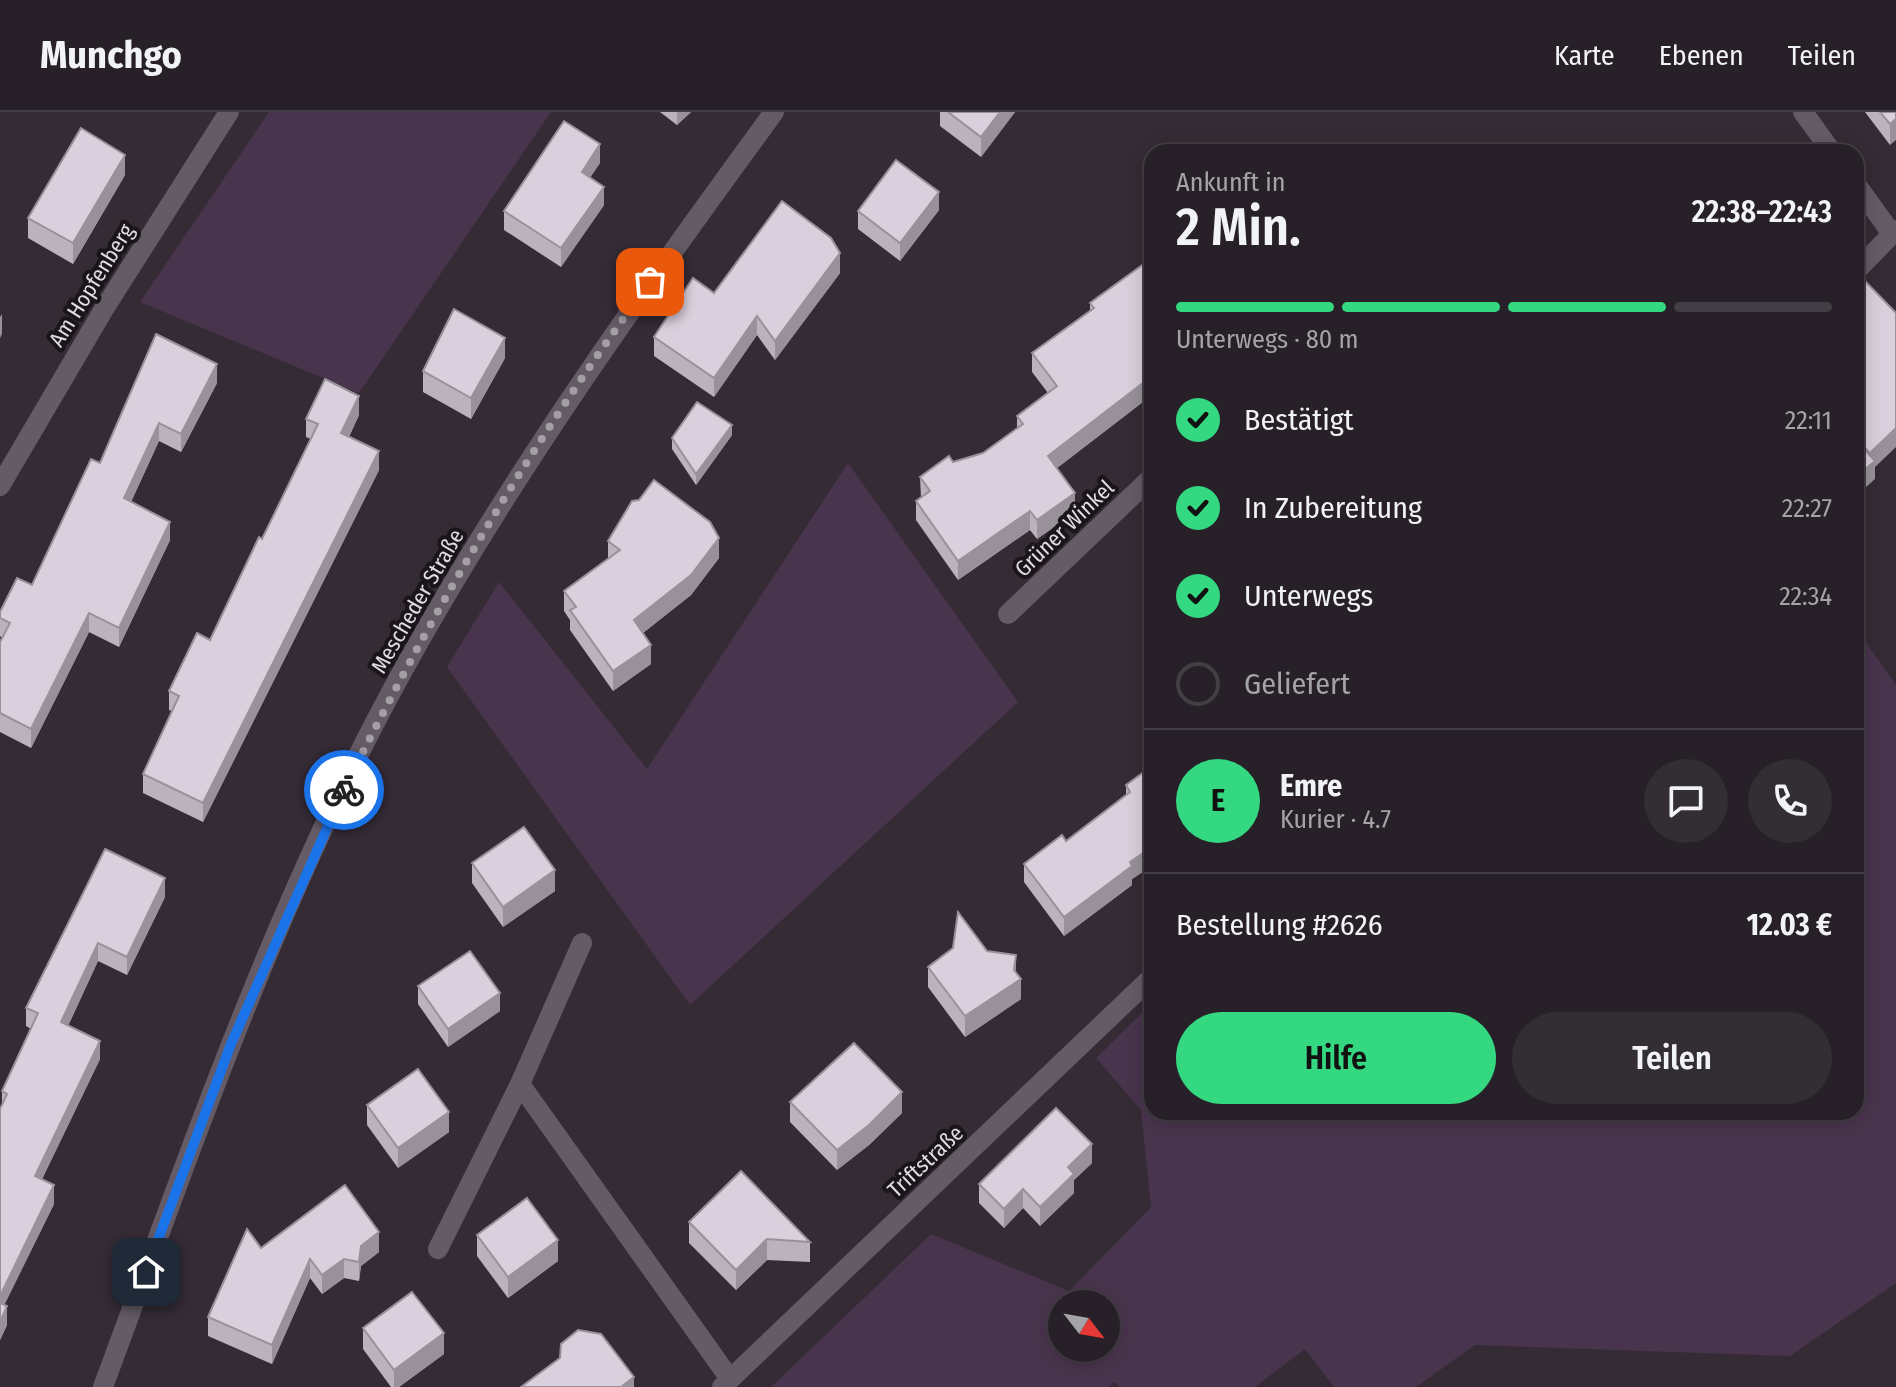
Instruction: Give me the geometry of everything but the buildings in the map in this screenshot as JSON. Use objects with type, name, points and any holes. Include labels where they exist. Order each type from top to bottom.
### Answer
[{"type":"street","name":"Am Hopfenberg","points":[[0,486],[104,309],[229,112]]},
{"type":"street","name":"Mescheder Straße","points":[[103,1387],[231,1044],[314,850],[406,665],[508,491],[598,355],[774,112]]},
{"type":"street","points":[[1803,112],[1826,144]]},
{"type":"street","points":[[1864,194],[1894,232],[1864,263]]},
{"type":"street","name":"Grüner Winkel","points":[[1008,614],[1144,485]]},
{"type":"street","points":[[438,1249],[520,1084],[582,943]]},
{"type":"street","name":"Triftstraße","points":[[520,1084],[726,1383],[1144,985]]},
{"type":"shaded area","points":[[269,112],[551,112],[359,393],[140,302]]},
{"type":"shaded area","points":[[848,463],[1018,702],[690,1005],[447,667],[499,582],[647,769]]},
{"type":"shaded area","points":[[1864,639],[1896,685],[1896,1283],[1790,1356],[1475,1345],[1416,1387],[1334,1387],[1305,1349],[1255,1387],[1119,1387],[1115,1382],[1108,1387],[771,1387],[931,1234],[1067,1290],[1048,1290],[1048,1362],[1120,1362],[1120,1290],[1070,1290],[1151,1207],[1141,1110],[1096,1058],[1144,1011],[1144,1120],[1864,1120]]},
{"type":"way so far","points":[[344,790],[406,665],[508,491],[650,282]]},
{"type":"route","points":[[146,1272],[231,1044],[314,850],[344,790]]}]
